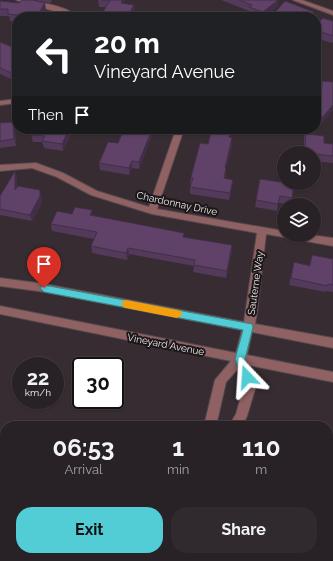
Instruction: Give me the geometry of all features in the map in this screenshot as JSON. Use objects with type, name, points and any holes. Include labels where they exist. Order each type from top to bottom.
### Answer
[{"type":"street","points":[[19,0],[47,6],[65,12]]},
{"type":"street","points":[[296,0],[333,13]]},
{"type":"street","points":[[0,103],[12,102]]},
{"type":"street","points":[[152,211],[178,134]]},
{"type":"street","name":"Chardonnay Drive","points":[[0,168],[33,165],[60,176],[94,193],[152,211],[277,233]]},
{"type":"street","name":"Sauterne Way","points":[[240,359],[252,313],[262,231]]},
{"type":"street","points":[[321,240],[333,242]]},
{"type":"street","points":[[0,282],[44,288],[333,343]]},
{"type":"street","name":"Vineyard Avenue","points":[[0,310],[333,377]]},
{"type":"street","points":[[211,421],[221,380],[240,359],[250,386],[241,416],[238,421]]},
{"type":"building","points":[[22,0],[33,0],[45,3],[39,12],[12,12],[12,14],[8,14],[8,9],[0,9],[0,1],[19,3]]},
{"type":"building","points":[[110,0],[122,0],[121,3],[134,5],[130,12],[103,12]]},
{"type":"building","points":[[239,0],[278,0],[263,12],[249,7],[252,5]]},
{"type":"building","points":[[285,1],[314,12],[279,12],[276,11]]},
{"type":"building","points":[[323,18],[333,21],[333,36],[321,32],[321,20]]},
{"type":"building","points":[[0,42],[12,47],[12,73],[0,68]]},
{"type":"building","points":[[322,81],[333,82],[333,105],[321,119]]},
{"type":"building","points":[[12,122],[12,134],[14,134],[14,139],[0,141],[0,123]]},
{"type":"building","points":[[67,134],[62,144],[42,141],[45,136],[31,135]]},
{"type":"building","points":[[122,134],[150,134],[139,162],[132,161],[129,168],[99,163],[108,142],[118,143]]},
{"type":"building","points":[[211,134],[230,134],[229,137],[232,138],[224,178],[233,180],[230,193],[190,187],[193,178],[191,177],[200,143],[208,144]]},
{"type":"building","points":[[306,134],[324,136],[324,143],[333,144],[333,156],[321,155],[321,146],[305,146]]},
{"type":"building","points":[[15,171],[15,190],[18,186],[40,190],[40,196],[30,215],[0,209],[0,196]]},
{"type":"building","points":[[260,179],[277,182],[277,190],[293,190],[292,198],[280,196],[280,198],[277,198],[277,204],[256,200]]},
{"type":"building","points":[[75,207],[92,210],[90,215],[184,233],[183,237],[232,245],[227,271],[194,265],[195,260],[128,248],[126,253],[91,246],[97,232],[51,224],[57,211],[72,214]]},
{"type":"building","points":[[312,255],[333,259],[333,285],[328,284],[327,286],[291,278],[294,262],[310,266]]},
{"type":"slow traffic","points":[[126,304],[177,314]]},
{"type":"route","points":[[44,288],[248,327],[240,359],[247,377]]}]
